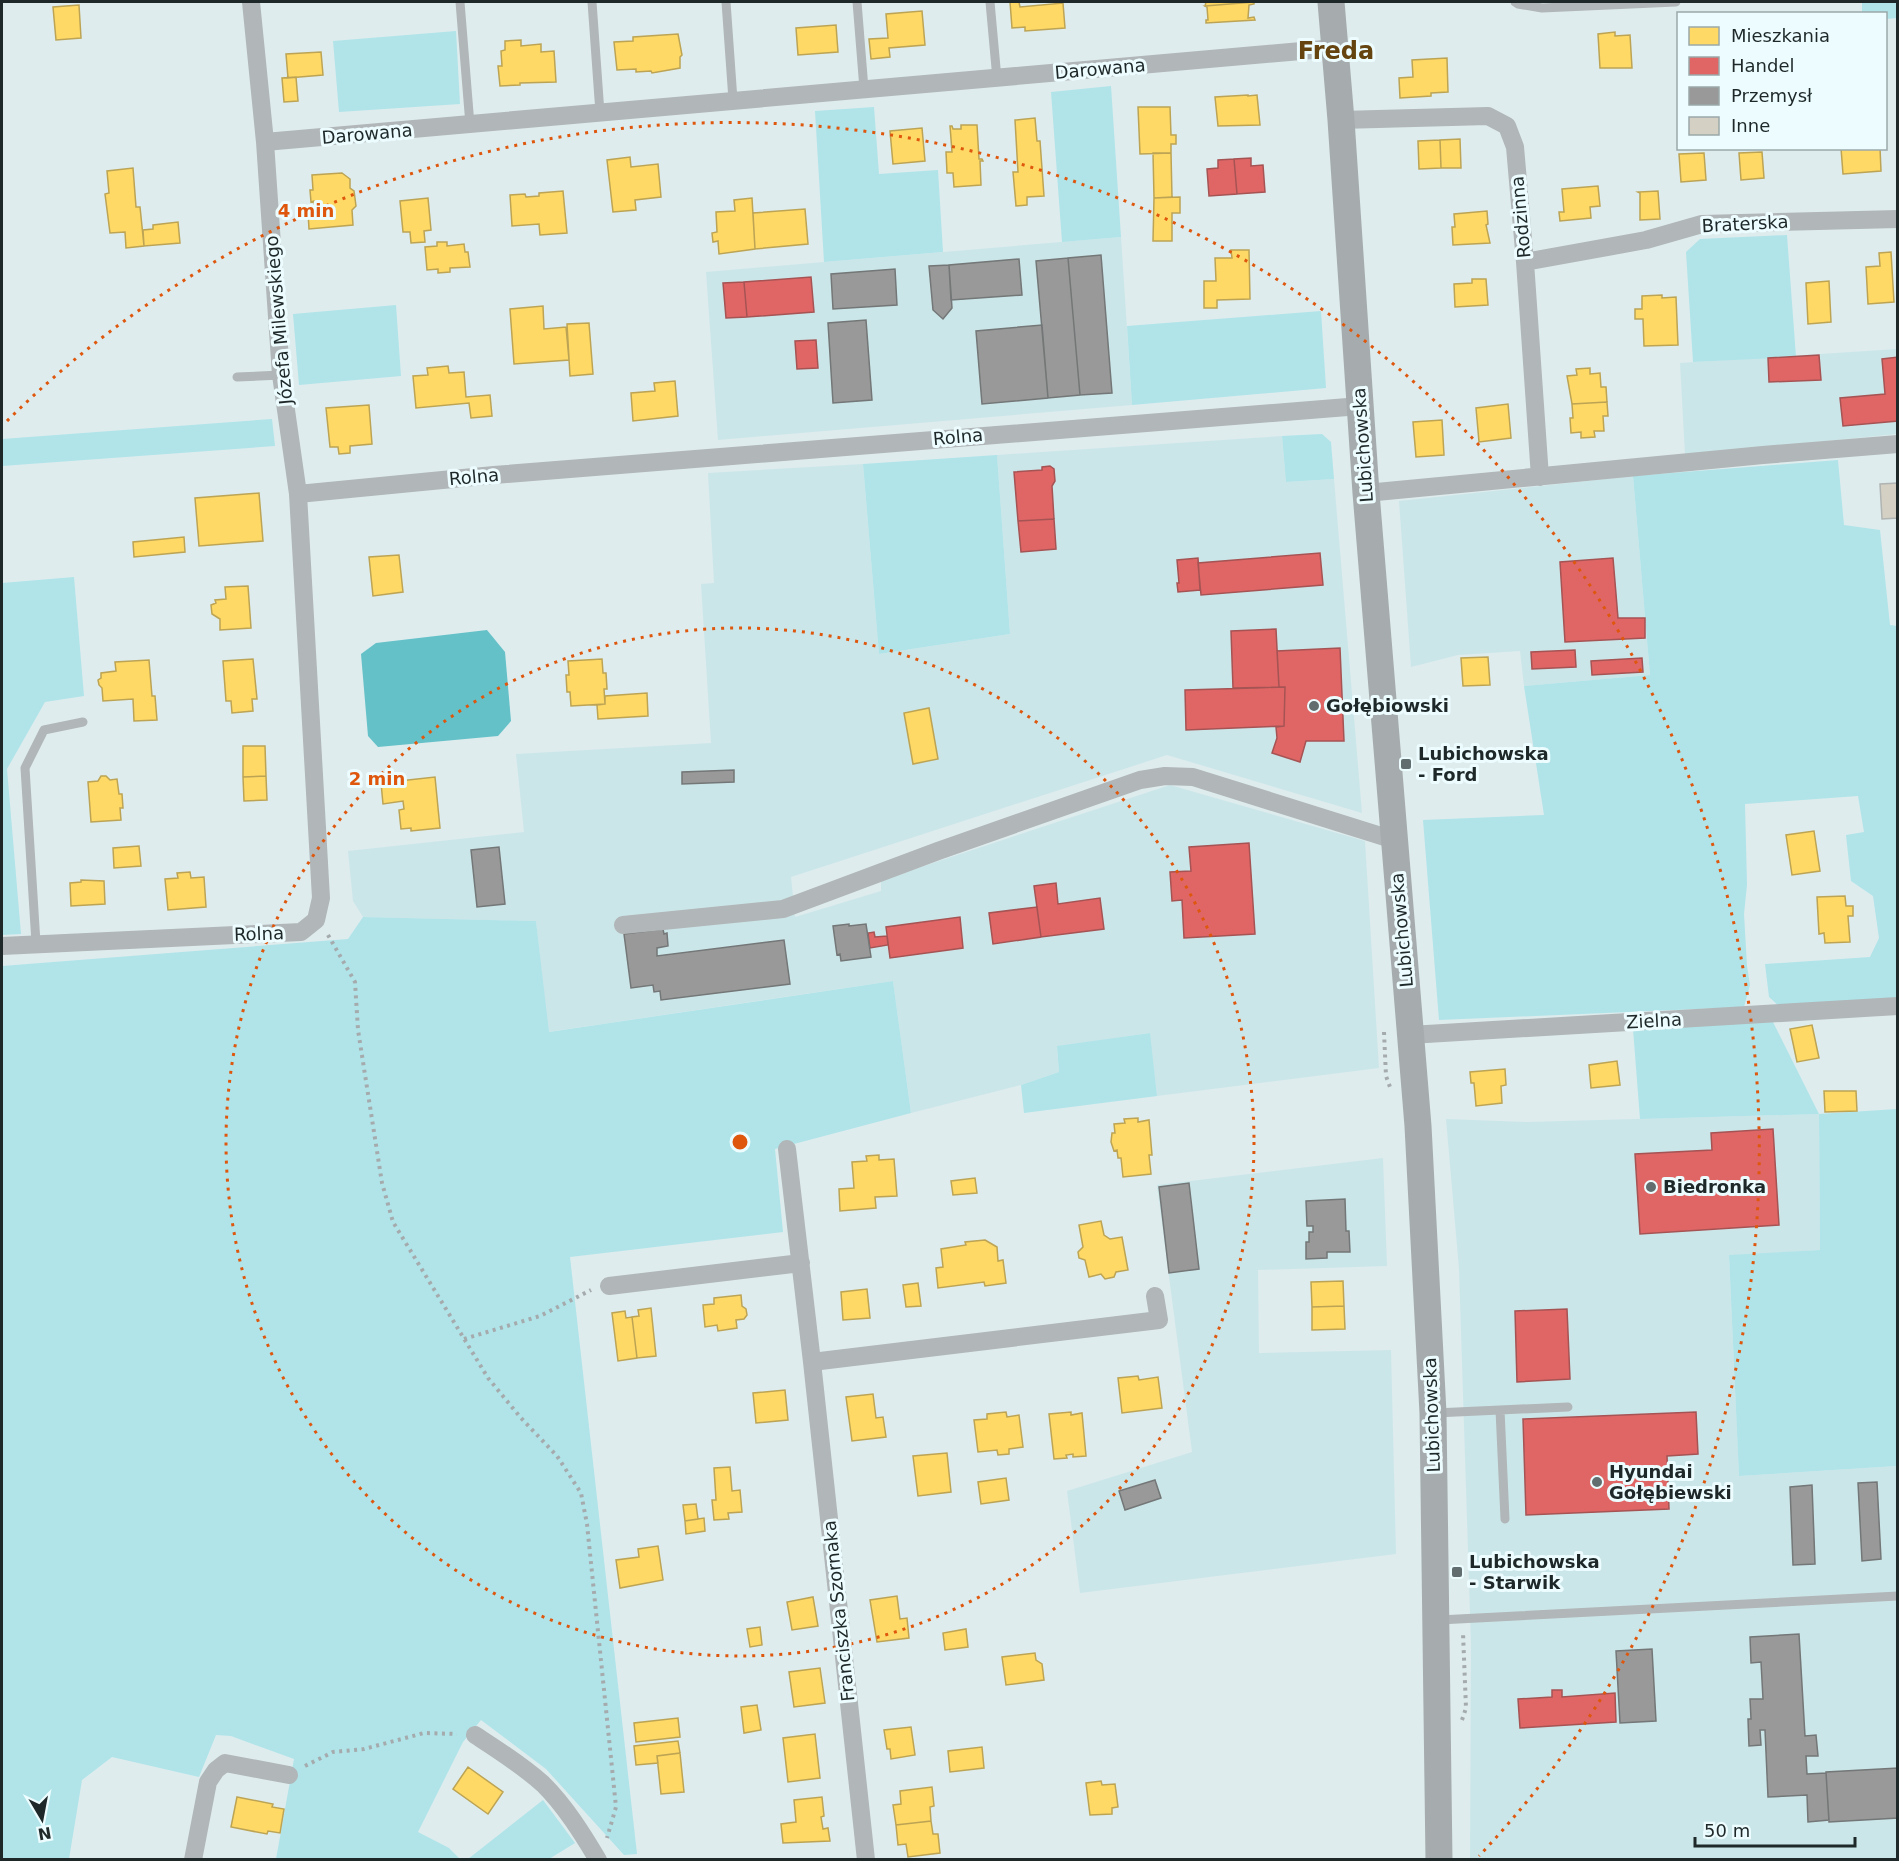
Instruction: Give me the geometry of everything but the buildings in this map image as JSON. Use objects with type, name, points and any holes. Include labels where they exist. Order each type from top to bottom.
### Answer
[{"type":"street","name":"Józefa Milewskiego","points":[[251,2],[265,142],[281,375],[298,494]]},
{"type":"street","name":"Lubichowska","points":[[1331,2],[1366,493],[1418,1138],[1433,1413],[1439,1860]]},
{"type":"street","name":"Darowana","points":[[265,142],[470,126],[733,100],[1335,48]]},
{"type":"street","name":"Rodzinna","points":[[1341,120],[1488,116],[1508,126],[1515,147],[1540,477]]},
{"type":"street","name":"Braterska","points":[[1525,262],[1646,240],[1702,224],[1898,219]]},
{"type":"street","name":"Rolna","points":[[298,494],[506,474],[1360,406]]},
{"type":"street","points":[[1366,493],[1898,444]]},
{"type":"street","points":[[298,494],[321,898],[316,920]]},
{"type":"street","points":[[623,925],[783,909],[949,847],[1129,784],[1165,776],[1193,777],[1394,840]]},
{"type":"street","name":"Rolna","points":[[2,946],[301,932],[316,920]]},
{"type":"street","name":"Zielna","points":[[1410,1035],[1898,1006]]},
{"type":"street","name":"Franciszka Szornaka","points":[[787,1149],[866,1860]]},
{"type":"street","points":[[609,1286],[801,1263]]},
{"type":"street","points":[[812,1362],[1159,1320],[1155,1296]]},
{"type":"street","points":[[475,1735],[514,1761],[543,1785],[602,1854]]},
{"type":"street","points":[[193,1860],[208,1782],[216,1770],[225,1763],[289,1775]]},
{"type":"lane","points":[[460,2],[470,126]]},
{"type":"lane","points":[[592,2],[600,113]]},
{"type":"lane","points":[[726,2],[733,100]]},
{"type":"lane","points":[[857,2],[864,89]]},
{"type":"lane","points":[[990,2],[997,79]]},
{"type":"lane","points":[[1515,2],[1542,8],[1676,2]]},
{"type":"lane","points":[[237,377],[281,375]]},
{"type":"lane","points":[[36,943],[24,768],[44,730],[83,723]]},
{"type":"lane","points":[[1433,1413],[1568,1407]]},
{"type":"lane","points":[[1500,1410],[1505,1519]]},
{"type":"lane","points":[[1437,1620],[1898,1596]]},
{"type":"path","points":[[316,920],[334,941],[355,982],[358,1030],[382,1183],[393,1222],[488,1378],[521,1418],[558,1456],[581,1493],[587,1524],[615,1807],[602,1854]]},
{"type":"path","points":[[464,1339],[540,1316],[587,1291],[609,1286]]},
{"type":"path","points":[[289,1775],[333,1752],[364,1749],[424,1733],[475,1735]]},
{"type":"shaded area","points":[[1862,2],[1897,2],[1897,18],[1887,19],[1887,12],[1862,12]]},
{"type":"shaded area","points":[[456,31],[460,104],[339,112],[333,41]]},
{"type":"shaded area","points":[[1111,86],[1121,237],[1062,242],[1051,92]]},
{"type":"shaded area","points":[[874,107],[879,174],[938,170],[943,252],[824,262],[815,111]]},
{"type":"shaded area","points":[[1787,235],[1796,357],[1693,362],[1686,252],[1700,239]]},
{"type":"shaded area","points":[[1121,237],[1132,405],[718,440],[706,272]]},
{"type":"shaded area","points":[[396,305],[401,376],[299,385],[293,314]]},
{"type":"shaded area","points":[[1321,311],[1326,388],[1132,405],[1127,326]]},
{"type":"shaded area","points":[[1897,349],[1897,434],[1685,455],[1680,363]]},
{"type":"shaded area","points":[[272,419],[275,446],[2,466],[2,439]]},
{"type":"shaded area","points":[[1322,434],[1331,442],[1334,479],[1286,482],[1282,436]]},
{"type":"shaded area","points":[[1282,436],[1286,482],[1334,479],[1362,813],[1167,755],[791,877],[795,917],[881,891],[881,880],[1170,785],[1365,841],[1379,1068],[1157,1096],[1149,1033],[1057,1047],[1059,1072],[1021,1085],[911,1113],[893,981],[548,1032],[536,921],[363,917],[353,901],[348,851],[524,832],[516,754],[711,743],[701,584],[714,583],[708,473],[863,464],[879,654],[1010,634],[997,455]]},
{"type":"shaded area","points":[[997,455],[1010,634],[879,654],[863,464]]},
{"type":"shaded area","points":[[1838,460],[1844,525],[1880,530],[1890,625],[1897,626],[1897,999],[1780,1007],[1769,997],[1765,964],[1870,957],[1879,938],[1873,896],[1851,881],[1846,835],[1864,832],[1858,796],[1745,804],[1747,885],[1744,914],[1750,985],[1744,1007],[1439,1020],[1423,820],[1544,815],[1524,686],[1650,675],[1633,476]]},
{"type":"shaded area","points":[[1633,476],[1650,675],[1524,686],[1520,651],[1458,655],[1411,667],[1399,501]]},
{"type":"shaded area","points":[[74,577],[84,696],[45,702],[7,769],[21,934],[2,935],[2,583]]},
{"type":"shaded area","points":[[487,630],[505,652],[511,721],[498,736],[378,747],[368,736],[361,654],[376,643]]},
{"type":"shaded area","points":[[363,917],[536,921],[549,1032],[893,981],[911,1113],[775,1149],[783,1232],[570,1257],[637,1854],[624,1855],[546,1769],[481,1720],[463,1742],[418,1832],[449,1848],[460,1859],[276,1859],[294,1759],[231,1736],[216,1735],[199,1777],[112,1757],[82,1780],[69,1859],[2,1860],[2,966],[348,939]]},
{"type":"shaded area","points":[[1773,1022],[1819,1114],[1640,1119],[1633,1029]]},
{"type":"shaded area","points":[[1150,1033],[1157,1096],[1024,1113],[1021,1085],[1059,1072],[1057,1046]]},
{"type":"shaded area","points":[[1897,1109],[1897,1466],[1739,1476],[1729,1255],[1820,1250],[1819,1114]]},
{"type":"shaded area","points":[[1819,1114],[1820,1250],[1729,1256],[1739,1476],[1897,1466],[1897,1859],[1470,1859],[1471,1645],[1459,1269],[1446,1119],[1527,1122]]},
{"type":"shaded area","points":[[1383,1158],[1387,1266],[1258,1270],[1259,1353],[1391,1350],[1396,1554],[1080,1593],[1067,1491],[1192,1452],[1157,1185]]},
{"type":"shaded area","points":[[543,1800],[575,1843],[549,1859],[468,1859]]},
{"type":"place","name":"Gołębiowski","points":[[1314,706]]},
{"type":"place","name":"Lubichowska - Ford","points":[[1406,764]]},
{"type":"place","name":"Biedronka","points":[[1651,1187]]},
{"type":"place","name":"Hyundai Gołębiewski","points":[[1597,1482]]},
{"type":"place","name":"Lubichowska - Starwik","points":[[1457,1572]]},
{"type":"district","name":"Freda","points":[[1336,51]]}]
